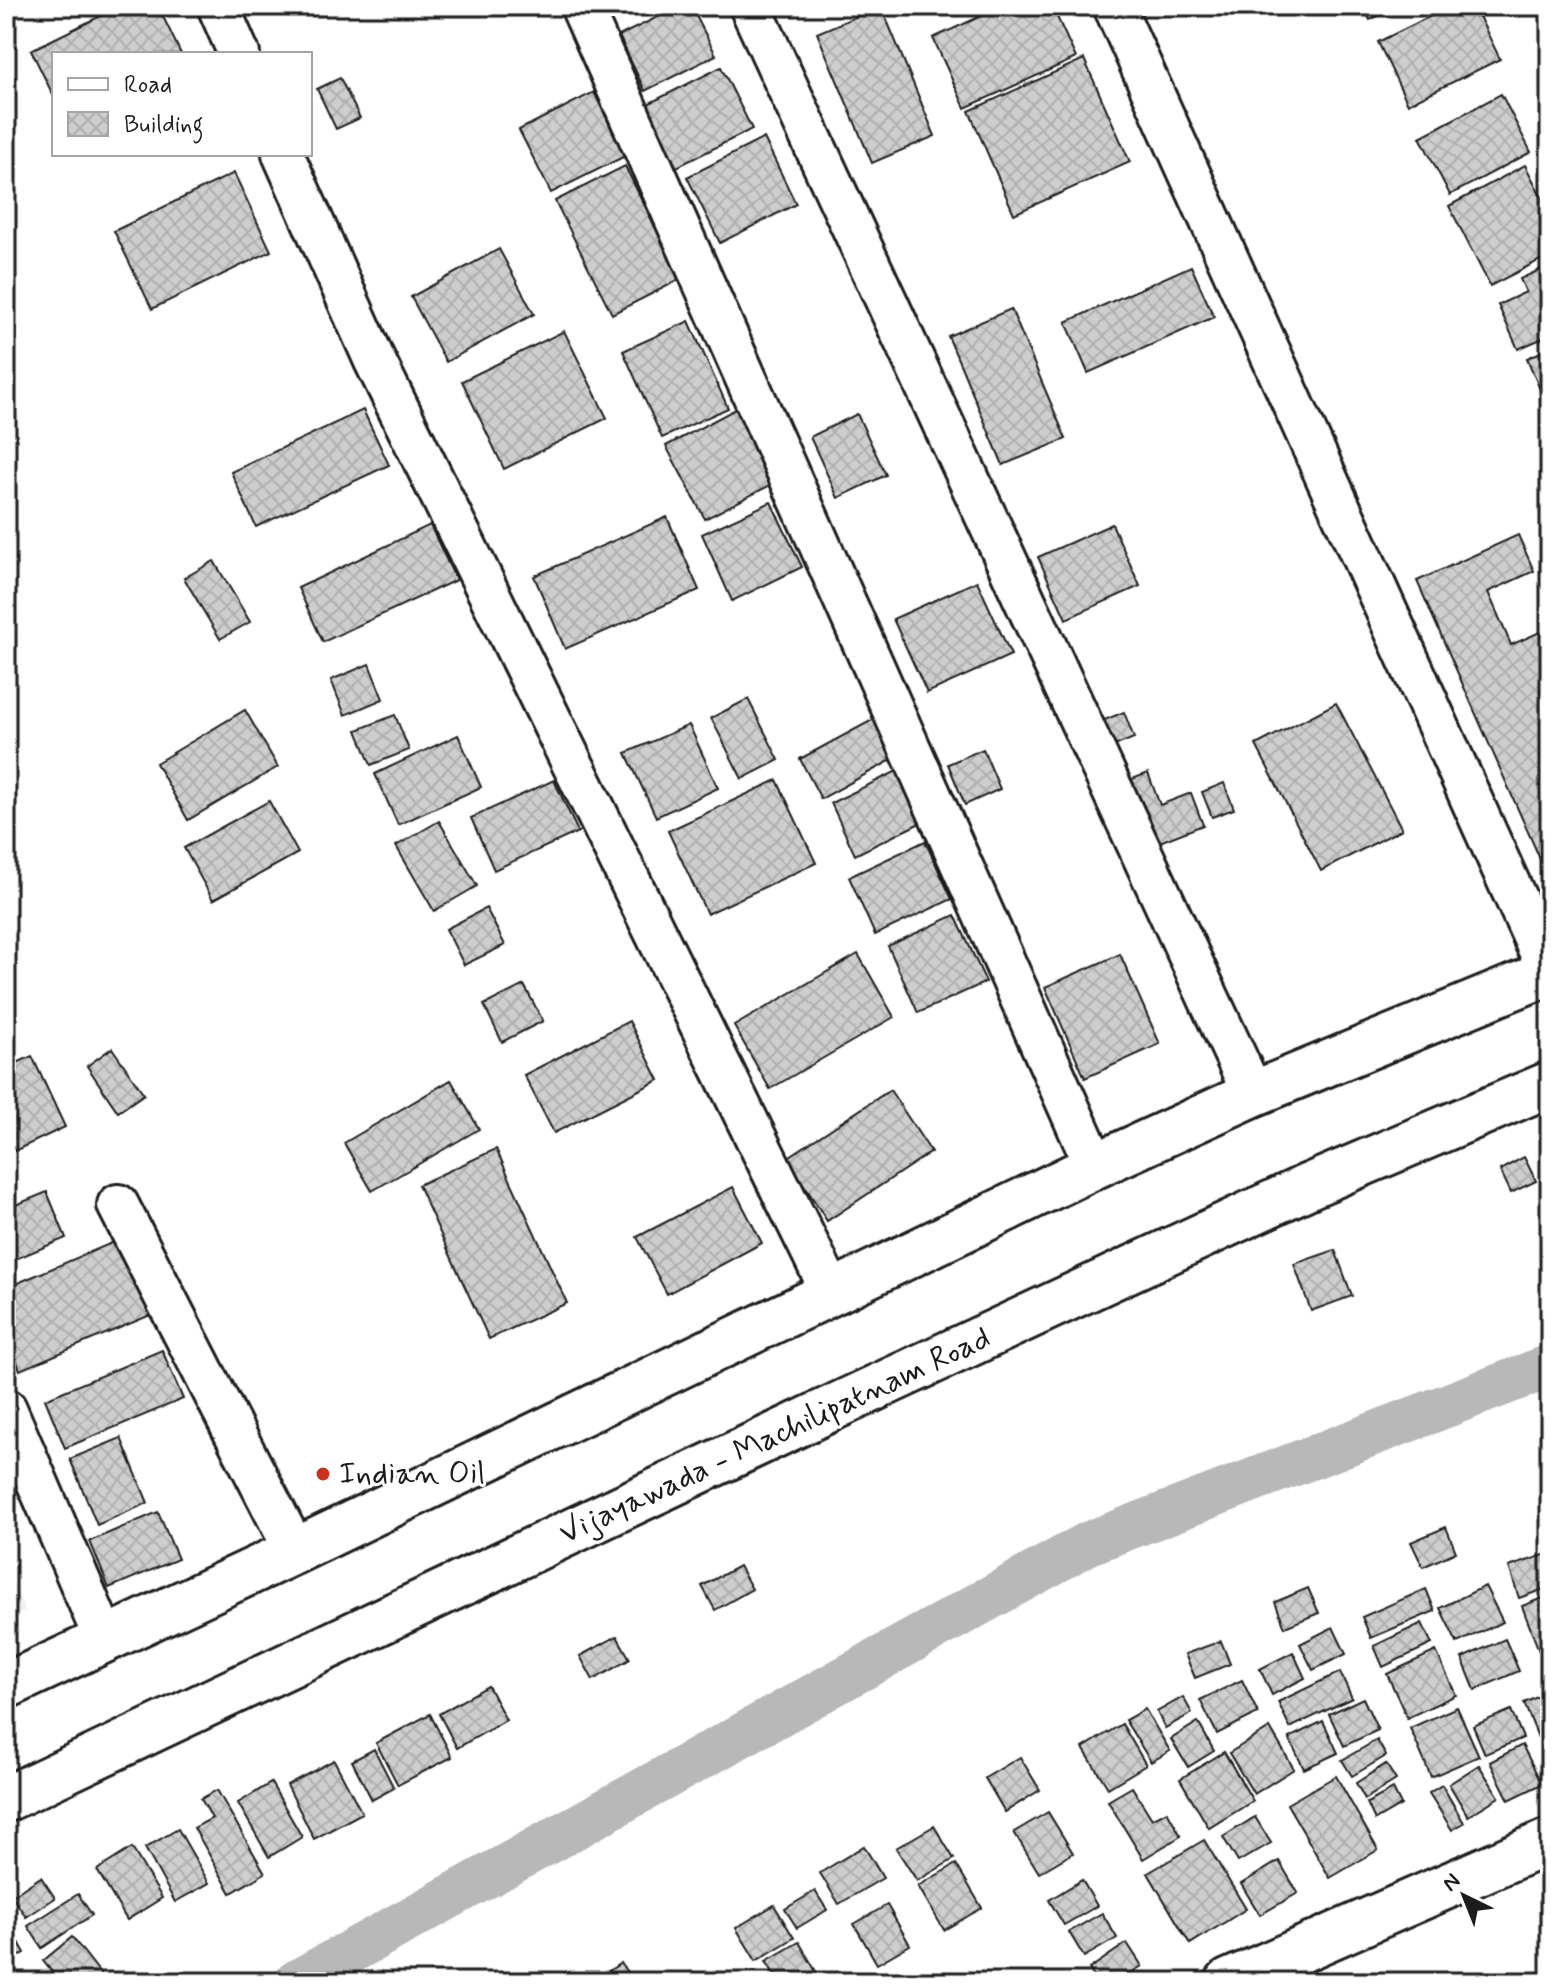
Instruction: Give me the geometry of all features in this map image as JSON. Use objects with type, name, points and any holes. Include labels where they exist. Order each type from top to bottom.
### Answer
[{"type":"main road","points":[[6,1686],[295,1551],[1095,1166],[1253,1094],[1550,972]]},
{"type":"main road","name":"Vijayawada - Machilipatnam Road","points":[[6,1799],[1309,1186],[1550,1084]]},
{"type":"main road","points":[[1232,1981],[1550,1841]]},
{"type":"street","points":[[218,6],[238,52]]},
{"type":"street","points":[[581,6],[1095,1166]]},
{"type":"street","points":[[750,6],[1253,1094]]},
{"type":"street","points":[[1114,6],[1550,972]]},
{"type":"street","points":[[284,156],[374,359],[832,1293]]},
{"type":"street","points":[[118,1205],[295,1551]]},
{"type":"street","points":[[6,1409],[105,1640]]},
{"type":"shaded area","points":[[6,1565],[25,1611],[6,1619]]},
{"type":"building","points":[[121,6],[158,6],[180,52],[52,52],[52,93],[31,50]]},
{"type":"building","points":[[680,6],[691,6],[716,55],[645,91],[619,36]]},
{"type":"building","points":[[881,6],[935,136],[872,163],[817,33]]},
{"type":"building","points":[[1003,6],[1052,6],[1076,58],[965,108],[933,38]]},
{"type":"building","points":[[1363,6],[1398,6],[1370,20]]},
{"type":"building","points":[[1451,6],[1474,6],[1500,59],[1408,104],[1378,42]]},
{"type":"building","points":[[1084,59],[1130,162],[1014,214],[969,111]]},
{"type":"building","points":[[721,67],[752,129],[675,168],[644,106]]},
{"type":"building","points":[[340,78],[360,118],[336,129],[317,89]]},
{"type":"building","points":[[594,92],[625,156],[551,193],[519,130]]},
{"type":"building","points":[[1501,94],[1531,152],[1450,195],[1420,137]]},
{"type":"building","points":[[764,138],[796,204],[720,243],[687,177]]},
{"type":"building","points":[[1525,165],[1550,213],[1550,255],[1490,286],[1449,206]]},
{"type":"building","points":[[625,166],[681,279],[612,314],[555,201]]},
{"type":"building","points":[[234,173],[271,251],[152,309],[114,231]]},
{"type":"building","points":[[499,249],[534,314],[446,362],[411,297]]},
{"type":"building","points":[[1550,265],[1550,335],[1518,349],[1498,305],[1526,292],[1520,279]]},
{"type":"building","points":[[1191,266],[1214,317],[1088,373],[1066,322]]},
{"type":"building","points":[[1011,309],[1066,439],[1003,465],[948,336]]},
{"type":"building","points":[[689,321],[728,408],[662,438],[623,351]]},
{"type":"building","points":[[564,331],[607,418],[504,469],[462,381]]},
{"type":"building","points":[[1550,348],[1550,414],[1527,358]]},
{"type":"building","points":[[741,406],[780,480],[705,519],[666,446]]},
{"type":"building","points":[[363,410],[389,465],[256,527],[231,472]]},
{"type":"building","points":[[857,414],[886,475],[838,498],[810,437]]},
{"type":"building","points":[[771,502],[802,567],[732,601],[702,534]]},
{"type":"building","points":[[667,517],[699,590],[565,649],[534,576]]},
{"type":"building","points":[[1112,524],[1140,586],[1066,619],[1038,557]]},
{"type":"building","points":[[430,525],[456,580],[323,642],[298,588]]},
{"type":"building","points":[[1518,535],[1534,571],[1488,592],[1511,645],[1540,632],[1550,655],[1550,854],[1540,859],[1417,581]]},
{"type":"building","points":[[214,561],[250,622],[220,639],[184,578]]},
{"type":"building","points":[[977,581],[1011,655],[927,693],[893,619]]},
{"type":"building","points":[[369,664],[383,699],[345,715],[331,680]]},
{"type":"building","points":[[748,699],[779,760],[742,779],[711,718]]},
{"type":"building","points":[[1336,703],[1402,829],[1321,871],[1256,745]]},
{"type":"building","points":[[245,710],[278,767],[188,820],[156,763]]},
{"type":"building","points":[[1124,712],[1134,738],[1112,747],[1102,721]]},
{"type":"building","points":[[395,715],[409,750],[371,765],[357,730]]},
{"type":"building","points":[[876,718],[897,757],[821,799],[800,759]]},
{"type":"building","points":[[689,725],[718,788],[656,817],[626,753]]},
{"type":"building","points":[[458,735],[481,787],[398,825],[375,774]]},
{"type":"building","points":[[983,749],[1000,789],[965,805],[948,764]]},
{"type":"building","points":[[897,771],[922,822],[855,855],[831,803]]},
{"type":"building","points":[[1148,773],[1160,805],[1191,793],[1203,825],[1152,845],[1127,781]]},
{"type":"building","points":[[554,780],[578,832],[494,870],[471,818]]},
{"type":"building","points":[[777,780],[816,863],[707,914],[668,831]]},
{"type":"building","points":[[1224,783],[1234,809],[1212,817],[1202,792]]},
{"type":"building","points":[[269,801],[298,853],[213,900],[184,848]]},
{"type":"building","points":[[439,821],[477,886],[434,911],[396,846]]},
{"type":"building","points":[[925,841],[952,899],[875,935],[849,877]]},
{"type":"building","points":[[486,908],[505,945],[464,965],[446,929]]},
{"type":"building","points":[[955,915],[986,982],[918,1013],[888,946]]},
{"type":"building","points":[[858,954],[894,1017],[770,1089],[734,1026]]},
{"type":"building","points":[[1120,954],[1160,1044],[1085,1078],[1045,987]]},
{"type":"building","points":[[524,985],[543,1021],[502,1042],[484,1005]]},
{"type":"building","points":[[6,1019],[16,1042],[6,1047]]},
{"type":"building","points":[[629,1021],[659,1080],[554,1133],[524,1075]]},
{"type":"building","points":[[112,1048],[144,1094],[118,1112],[87,1066]]},
{"type":"building","points":[[32,1056],[65,1127],[6,1155],[6,1068]]},
{"type":"building","points":[[451,1080],[479,1129],[372,1191],[344,1143]]},
{"type":"building","points":[[890,1090],[931,1152],[827,1221],[787,1158]]},
{"type":"building","points":[[496,1149],[567,1303],[489,1339],[418,1185]]},
{"type":"building","points":[[1524,1157],[1536,1181],[1511,1193],[1500,1170]]},
{"type":"building","points":[[733,1187],[762,1243],[667,1294],[637,1237]]},
{"type":"building","points":[[47,1192],[66,1238],[6,1263],[6,1209]]},
{"type":"building","points":[[121,1239],[153,1314],[20,1370],[6,1336],[6,1288]]},
{"type":"building","points":[[1335,1250],[1352,1296],[1311,1311],[1294,1264]]},
{"type":"building","points":[[162,1350],[183,1399],[65,1448],[45,1399]]},
{"type":"building","points":[[121,1438],[148,1503],[97,1525],[70,1459]]},
{"type":"building","points":[[158,1512],[178,1559],[109,1588],[90,1541]]},
{"type":"building","points":[[1446,1527],[1456,1552],[1423,1567],[1411,1542]]},
{"type":"building","points":[[1547,1554],[1550,1587],[1519,1598],[1509,1567]]},
{"type":"building","points":[[739,1566],[752,1589],[715,1610],[702,1586]]},
{"type":"building","points":[[1485,1586],[1503,1622],[1457,1643],[1440,1608]]},
{"type":"building","points":[[1308,1588],[1319,1613],[1285,1627],[1275,1602]]},
{"type":"building","points":[[1426,1589],[1435,1611],[1371,1638],[1362,1617]]},
{"type":"building","points":[[1550,1595],[1550,1646],[1539,1651],[1522,1606]]},
{"type":"building","points":[[1422,1623],[1432,1644],[1383,1667],[1374,1646]]},
{"type":"building","points":[[1333,1627],[1346,1654],[1313,1670],[1300,1644]]},
{"type":"building","points":[[617,1636],[630,1659],[593,1680],[580,1656]]},
{"type":"building","points":[[1505,1639],[1519,1671],[1475,1690],[1462,1658]]},
{"type":"building","points":[[1221,1641],[1230,1664],[1195,1678],[1185,1654]]},
{"type":"building","points":[[1436,1651],[1456,1695],[1407,1718],[1387,1674]]},
{"type":"building","points":[[1293,1652],[1305,1678],[1272,1695],[1260,1669]]},
{"type":"building","points":[[1340,1672],[1352,1698],[1290,1728],[1278,1702]]},
{"type":"building","points":[[1242,1680],[1258,1713],[1217,1734],[1200,1700]]},
{"type":"building","points":[[488,1686],[506,1720],[457,1748],[439,1714]]},
{"type":"building","points":[[1550,1691],[1550,1743],[1542,1747],[1524,1703]]},
{"type":"building","points":[[1183,1697],[1192,1713],[1165,1728],[1157,1712]]},
{"type":"building","points":[[1363,1698],[1378,1730],[1344,1746],[1329,1714]]},
{"type":"building","points":[[1457,1707],[1479,1756],[1431,1777],[1410,1728]]},
{"type":"building","points":[[1145,1709],[1170,1751],[1151,1762],[1125,1720]]},
{"type":"building","points":[[1511,1710],[1523,1738],[1485,1754],[1473,1726]]},
{"type":"building","points":[[430,1714],[452,1757],[398,1785],[376,1743]]},
{"type":"building","points":[[1323,1721],[1338,1753],[1304,1769],[1289,1738]]},
{"type":"building","points":[[1198,1722],[1214,1751],[1188,1767],[1171,1739]]},
{"type":"building","points":[[1122,1724],[1146,1765],[1108,1788],[1083,1748]]},
{"type":"building","points":[[1270,1728],[1294,1769],[1254,1794],[1229,1753]]},
{"type":"building","points":[[1377,1740],[1386,1756],[1352,1776],[1342,1760]]},
{"type":"building","points":[[1522,1745],[1542,1784],[1509,1800],[1490,1762]]},
{"type":"building","points":[[374,1749],[394,1788],[372,1800],[352,1761]]},
{"type":"building","points":[[1224,1752],[1253,1801],[1209,1828],[1180,1779]]},
{"type":"building","points":[[1550,1752],[1550,1770],[1543,1755]]},
{"type":"building","points":[[1020,1757],[1040,1790],[1005,1812],[985,1778]]},
{"type":"building","points":[[334,1760],[362,1813],[314,1839],[287,1785]]},
{"type":"building","points":[[1386,1764],[1396,1780],[1365,1799],[1356,1783]]},
{"type":"building","points":[[1479,1765],[1499,1797],[1468,1816],[1449,1784]]},
{"type":"building","points":[[1336,1776],[1378,1850],[1330,1878],[1287,1804]]},
{"type":"building","points":[[271,1783],[302,1837],[269,1857],[238,1803]]},
{"type":"building","points":[[1442,1785],[1464,1823],[1452,1830],[1429,1793]]},
{"type":"building","points":[[1132,1787],[1152,1819],[1167,1811],[1181,1836],[1143,1859],[1108,1801]]},
{"type":"building","points":[[1393,1789],[1401,1805],[1375,1820],[1367,1803]]},
{"type":"building","points":[[217,1790],[265,1873],[231,1893],[194,1828],[212,1818],[201,1799]]},
{"type":"building","points":[[1048,1812],[1073,1853],[1039,1873],[1014,1832]]},
{"type":"building","points":[[1255,1817],[1271,1843],[1238,1862],[1223,1837]]},
{"type":"building","points":[[934,1826],[954,1859],[917,1881],[896,1848]]},
{"type":"building","points":[[178,1829],[209,1883],[175,1902],[145,1848]]},
{"type":"building","points":[[1204,1840],[1246,1909],[1190,1944],[1148,1873]]},
{"type":"building","points":[[864,1846],[883,1878],[839,1904],[820,1873]]},
{"type":"building","points":[[132,1848],[162,1898],[127,1920],[97,1870]]},
{"type":"building","points":[[1279,1861],[1298,1893],[1260,1915],[1241,1884]]},
{"type":"building","points":[[956,1864],[982,1908],[944,1930],[918,1886]]},
{"type":"building","points":[[41,1877],[55,1898],[26,1917],[12,1896]]},
{"type":"building","points":[[1082,1880],[1097,1906],[1064,1925],[1049,1900]]},
{"type":"building","points":[[815,1891],[827,1910],[797,1928],[785,1909]]},
{"type":"building","points":[[78,1894],[92,1915],[42,1948],[28,1926]]},
{"type":"building","points":[[774,1905],[794,1938],[756,1961],[736,1928]]},
{"type":"building","points":[[887,1905],[910,1945],[877,1964],[854,1924]]},
{"type":"building","points":[[1102,1913],[1117,1938],[1084,1957],[1069,1932]]},
{"type":"building","points":[[6,1919],[25,1953],[6,1964]]},
{"type":"building","points":[[72,1937],[104,1978],[99,1982],[60,1982],[43,1961]]},
{"type":"building","points":[[799,1942],[822,1982],[779,1982],[766,1961]]},
{"type":"building","points":[[1127,1943],[1142,1966],[1116,1982],[1097,1982],[1089,1969]]},
{"type":"building","points":[[621,1963],[633,1982],[592,1982]]},
{"type":"waterway","points":[[296,1982],[1089,1543],[1550,1366]]},
{"type":"place","name":"Indian Oil","points":[[323,1474]]}]
